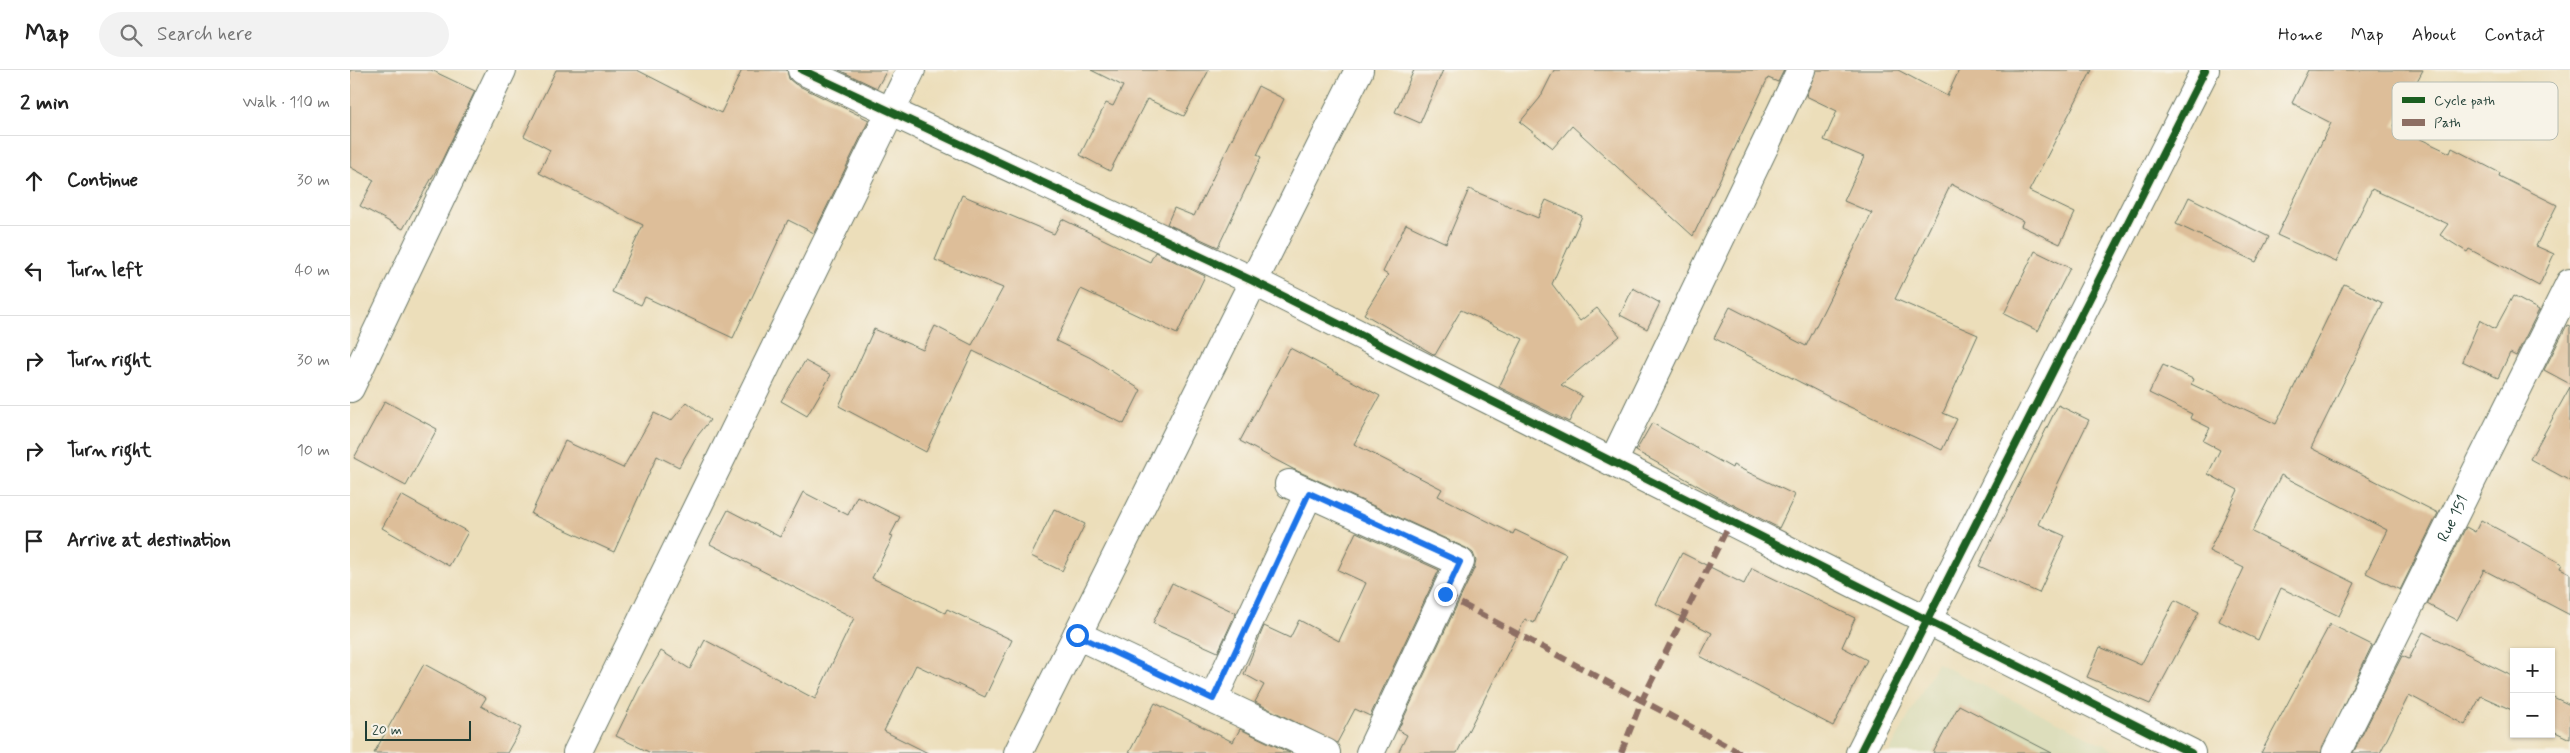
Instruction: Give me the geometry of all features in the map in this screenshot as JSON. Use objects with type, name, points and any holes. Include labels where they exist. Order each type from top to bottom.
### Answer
[{"type":"street","points":[[350,388],[502,70]]},
{"type":"street","points":[[802,70],[1253,281],[2190,753]]},
{"type":"street","points":[[578,753],[911,70]]},
{"type":"street","points":[[1018,753],[1359,70]]},
{"type":"street","points":[[1613,462],[1800,70]]},
{"type":"street","points":[[1860,753],[2205,70]]},
{"type":"street","name":"Rue 151","points":[[2336,753],[2570,283]]},
{"type":"street","points":[[1213,699],[1299,489],[1460,562],[1370,753]]},
{"type":"street","points":[[1077,635],[1326,753]]},
{"type":"shaded area","points":[[1937,663],[2121,753],[1889,753]]},
{"type":"building","points":[[350,70],[431,70],[475,91],[442,160],[403,229],[360,206],[374,180],[350,167]]},
{"type":"building","points":[[556,70],[637,70],[721,113],[742,70],[787,70],[789,79],[795,84],[869,120],[814,233],[788,220],[733,338],[645,297],[641,305],[612,292],[643,225],[539,173],[550,150],[524,136]]},
{"type":"building","points":[[839,70],[887,70],[877,88]]},
{"type":"building","points":[[1091,70],[1209,70],[1184,116],[1147,99],[1110,171],[1080,155],[1106,103],[1113,106],[1123,86]]},
{"type":"building","points":[[1414,70],[1443,70],[1420,123],[1395,112]]},
{"type":"building","points":[[1554,70],[1784,70],[1778,82],[1768,78],[1693,236],[1572,126],[1553,148],[1520,122],[1540,98]]},
{"type":"building","points":[[1816,70],[1898,70],[1947,96],[1959,70],[2092,70],[2029,191],[2075,213],[2060,244],[2021,226],[2023,221],[1951,184],[1895,299],[1978,335],[1943,413],[1957,419],[1942,450],[1835,400],[1714,338],[1730,307],[1806,346],[1872,213],[1844,201],[1864,157],[1824,140],[1837,111],[1806,96]]},
{"type":"building","points":[[2308,70],[2423,70],[2417,82],[2392,82],[2392,140],[2423,140],[2450,153],[2452,148],[2500,173],[2499,176],[2557,205],[2536,246],[2554,254],[2539,286],[2469,249],[2467,252],[2440,235],[2448,224],[2372,189],[2336,262],[2277,235],[2331,123],[2292,103]]},
{"type":"building","points":[[1258,86],[1284,99],[1257,155],[1261,157],[1218,247],[1167,224],[1174,208],[1194,216]]},
{"type":"building","points":[[1469,189],[1538,218],[1546,200],[1582,216],[1552,284],[1580,321],[1597,308],[1620,336],[1561,385],[1582,396],[1569,422],[1499,387],[1523,339],[1461,310],[1435,355],[1364,314],[1388,275],[1383,272],[1406,224],[1446,243]]},
{"type":"building","points":[[962,195],[1054,234],[1062,219],[1150,262],[1155,252],[1205,276],[1177,334],[1081,289],[1056,341],[1091,358],[1141,390],[1124,424],[973,351],[926,452],[839,406],[874,329],[923,350],[935,326],[972,345],[1003,288],[935,260]]},
{"type":"building","points":[[2189,197],[2269,237],[2256,262],[2176,224]]},
{"type":"building","points":[[2035,251],[2070,268],[2038,331],[2004,314]]},
{"type":"building","points":[[2344,284],[2383,303],[2311,448],[2438,513],[2400,590],[2366,573],[2387,530],[2281,475],[2252,532],[2355,583],[2339,616],[2281,588],[2258,640],[2219,621],[2244,568],[2209,551],[2238,490],[2208,474],[2220,450],[2203,441],[2210,428],[2190,418],[2192,414],[2149,393],[2163,365],[2193,379],[2191,384],[2276,424]]},
{"type":"building","points":[[1633,288],[1660,303],[1647,329],[1620,315]]},
{"type":"building","points":[[2513,296],[2539,310],[2516,356],[2510,353],[2498,378],[2462,361],[2480,320],[2495,329]]},
{"type":"building","points":[[2567,325],[2570,326],[2570,384],[2544,370]]},
{"type":"building","points":[[1290,348],[1380,396],[1354,444],[1442,489],[1438,496],[1513,534],[1515,530],[1566,554],[1534,623],[1525,619],[1457,753],[1398,753],[1407,735],[1398,730],[1474,569],[1476,561],[1473,553],[1466,548],[1293,469],[1240,441]]},
{"type":"building","points":[[805,361],[831,375],[807,416],[781,401]]},
{"type":"building","points":[[2570,387],[2570,481],[2530,459]]},
{"type":"building","points":[[385,401],[437,429],[406,486],[354,458]]},
{"type":"building","points":[[687,402],[710,420],[695,439],[679,467],[657,456],[614,552],[531,514],[565,441],[623,468],[654,413],[671,421]]},
{"type":"building","points":[[2058,405],[2089,420],[2038,524],[2065,536],[2039,593],[1979,566]]},
{"type":"building","points":[[1652,423],[1732,468],[1733,465],[1795,495],[1779,528],[1718,497],[1636,451]]},
{"type":"building","points":[[803,492],[848,515],[857,496],[900,517],[890,536],[893,537],[872,578],[945,613],[947,609],[1012,640],[985,697],[916,665],[884,731],[928,753],[651,753],[616,736],[640,687],[661,651],[690,669],[705,640],[815,699],[854,618],[710,544],[728,510],[780,537]]},
{"type":"building","points":[[401,495],[468,532],[449,566],[382,528]]},
{"type":"building","points":[[1054,509],[1085,524],[1062,571],[1031,556]]},
{"type":"building","points":[[2481,520],[2562,564],[2560,568],[2570,573],[2570,615],[2484,570],[2457,620],[2427,604],[2466,527],[2475,532]]},
{"type":"building","points":[[1356,532],[1439,570],[1370,716],[1355,709],[1337,743],[1255,702],[1264,685],[1244,674],[1264,626],[1290,638],[1299,620],[1339,641],[1366,583],[1338,570]]},
{"type":"building","points":[[1682,553],[1744,584],[1752,568],[1855,618],[1842,647],[1867,660],[1833,726],[1700,656],[1712,633],[1656,604]]},
{"type":"building","points":[[1172,583],[1236,613],[1218,652],[1153,623]]},
{"type":"building","points":[[2175,600],[2199,612],[2150,704],[2087,677],[2100,647],[2141,665]]},
{"type":"building","points":[[2330,624],[2372,645],[2321,753],[2261,753]]},
{"type":"building","points":[[2423,632],[2510,675],[2510,709],[2481,696],[2465,725],[2409,695],[2380,753],[2353,753],[2402,656],[2409,659]]},
{"type":"building","points":[[424,664],[486,698],[481,706],[521,728],[507,753],[374,753]]},
{"type":"building","points":[[2555,698],[2570,705],[2570,739],[2555,732]]},
{"type":"building","points":[[1155,703],[1233,742],[1240,729],[1290,753],[1129,753]]},
{"type":"building","points":[[1959,705],[2052,753],[1933,753]]},
{"type":"marked path","points":[[1621,753],[1642,700],[1731,521]]},
{"type":"marked path","points":[[1445,595],[1740,753]]},
{"type":"cycle path","points":[[802,70],[1253,281],[2191,753]]},
{"type":"cycle path","points":[[1860,753],[2205,70]]},
{"type":"route","points":[[1077,635],[1213,699],[1309,493],[1460,562],[1445,594]]}]
